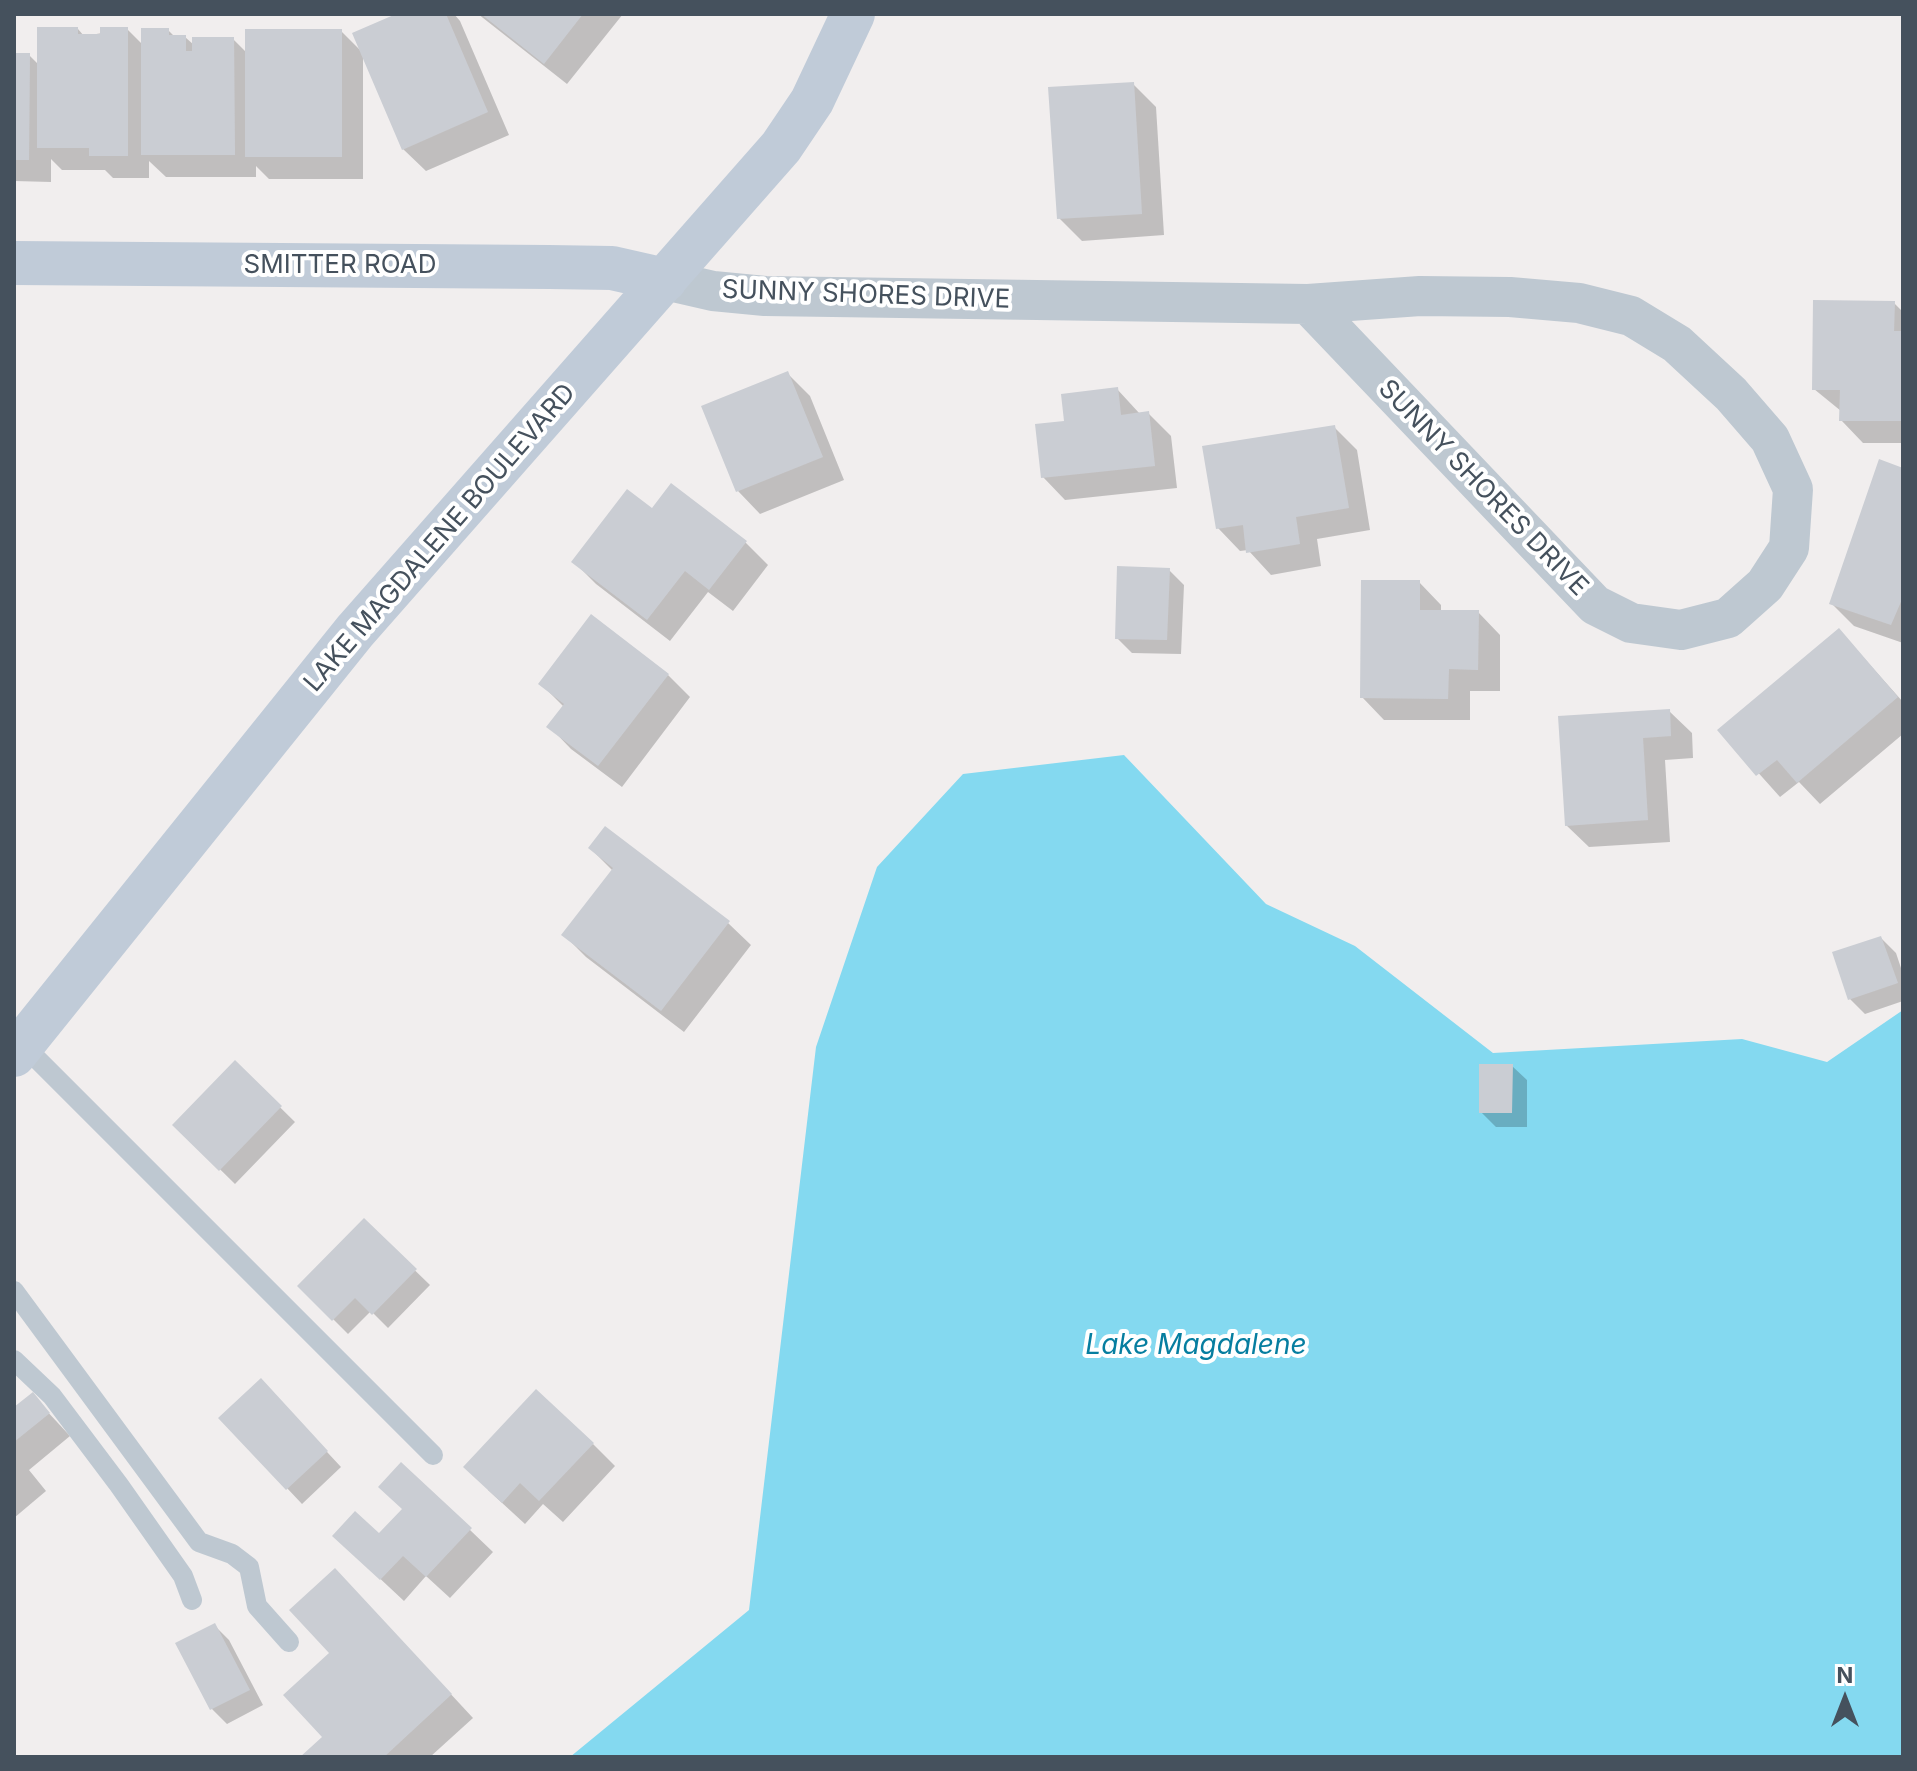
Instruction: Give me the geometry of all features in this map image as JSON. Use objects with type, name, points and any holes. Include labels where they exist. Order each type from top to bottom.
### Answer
[{"type":"street","name":"LAKE MAGDALENE BOULEVARD","points":[[18,1050],[355,631],[781,147],[812,101],[853,14]]},
{"type":"street","name":"SMITTER ROAD","points":[[14,263],[612,268],[665,280]]},
{"type":"street","name":"SUNNY SHORES DRIVE","points":[[665,280],[713,291],[765,296],[1308,304],[1420,296],[1510,297],[1579,303],[1631,316],[1677,344],[1731,394],[1770,439],[1793,489],[1789,548],[1765,585],[1728,618],[1681,630],[1631,623],[1595,605],[1308,304]]},
{"type":"lane","points":[[18,1050],[433,1455]]},
{"type":"lane","points":[[14,1291],[199,1542],[232,1554],[249,1567],[257,1606],[289,1642]]},
{"type":"lane","points":[[14,1360],[52,1396],[119,1485],[183,1576],[192,1600]]},
{"type":"water","name":"Lake Magdalene","points":[[1124,755],[1266,904],[1355,946],[1493,1053],[1742,1039],[1827,1062],[1903,1010],[1903,1757],[570,1757],[749,1610],[816,1047],[877,867],[963,774]]},
{"type":"building","points":[[396,14],[446,14],[488,112],[402,150],[352,33]]},
{"type":"building","points":[[481,14],[583,14],[544,64]]},
{"type":"building","points":[[37,27],[78,27],[78,34],[100,34],[100,27],[128,27],[128,156],[89,156],[89,148],[37,148]]},
{"type":"building","points":[[141,28],[169,28],[169,35],[186,35],[186,51],[192,51],[192,37],[234,37],[235,155],[141,155]]},
{"type":"building","points":[[245,29],[342,29],[342,157],[245,157]]},
{"type":"building","points":[[14,53],[30,53],[29,160],[14,160]]},
{"type":"building","points":[[1134,82],[1142,214],[1057,219],[1048,87]]},
{"type":"building","points":[[1813,300],[1895,301],[1894,331],[1903,331],[1903,421],[1839,421],[1840,390],[1812,390]]},
{"type":"building","points":[[788,371],[823,457],[736,492],[701,406]]},
{"type":"building","points":[[1118,387],[1121,415],[1149,411],[1155,466],[1041,478],[1035,424],[1064,421],[1061,394]]},
{"type":"building","points":[[1335,425],[1349,508],[1296,517],[1300,544],[1246,553],[1243,525],[1216,529],[1202,446]]},
{"type":"building","points":[[1879,459],[1903,468],[1903,597],[1891,625],[1829,604]]},
{"type":"building","points":[[671,483],[747,541],[709,590],[685,571],[647,620],[571,562],[627,489],[652,508]]},
{"type":"building","points":[[1117,566],[1170,568],[1167,640],[1115,639]]},
{"type":"building","points":[[1361,580],[1420,580],[1420,610],[1479,610],[1478,670],[1449,669],[1448,699],[1360,698]]},
{"type":"building","points":[[591,614],[669,674],[598,766],[546,727],[564,704],[538,684]]},
{"type":"building","points":[[1839,628],[1898,697],[1797,783],[1777,760],[1756,776],[1717,730]]},
{"type":"building","points":[[1670,709],[1671,736],[1643,738],[1648,820],[1565,826],[1558,716]]},
{"type":"building","points":[[605,826],[730,921],[661,1011],[561,935],[613,868],[588,848]]},
{"type":"building","points":[[1881,936],[1898,983],[1848,1000],[1832,952]]},
{"type":"building","points":[[235,1060],[282,1106],[219,1171],[172,1125]]},
{"type":"building","points":[[1479,1064],[1513,1064],[1512,1113],[1479,1113]]},
{"type":"building","points":[[364,1218],[417,1269],[372,1315],[355,1298],[332,1321],[297,1286]]},
{"type":"building","points":[[261,1378],[328,1451],[286,1490],[218,1418]]},
{"type":"building","points":[[536,1389],[594,1443],[539,1501],[520,1483],[502,1503],[463,1467]]},
{"type":"building","points":[[33,1392],[50,1413],[14,1442],[14,1407]]},
{"type":"building","points":[[401,1462],[472,1528],[426,1577],[403,1556],[380,1580],[332,1536],[355,1511],[379,1533],[402,1509],[378,1487]]},
{"type":"building","points":[[335,1568],[452,1694],[384,1757],[300,1757],[322,1737],[283,1695],[329,1653],[289,1610]]},
{"type":"building","points":[[215,1623],[250,1690],[210,1710],[175,1643]]}]
